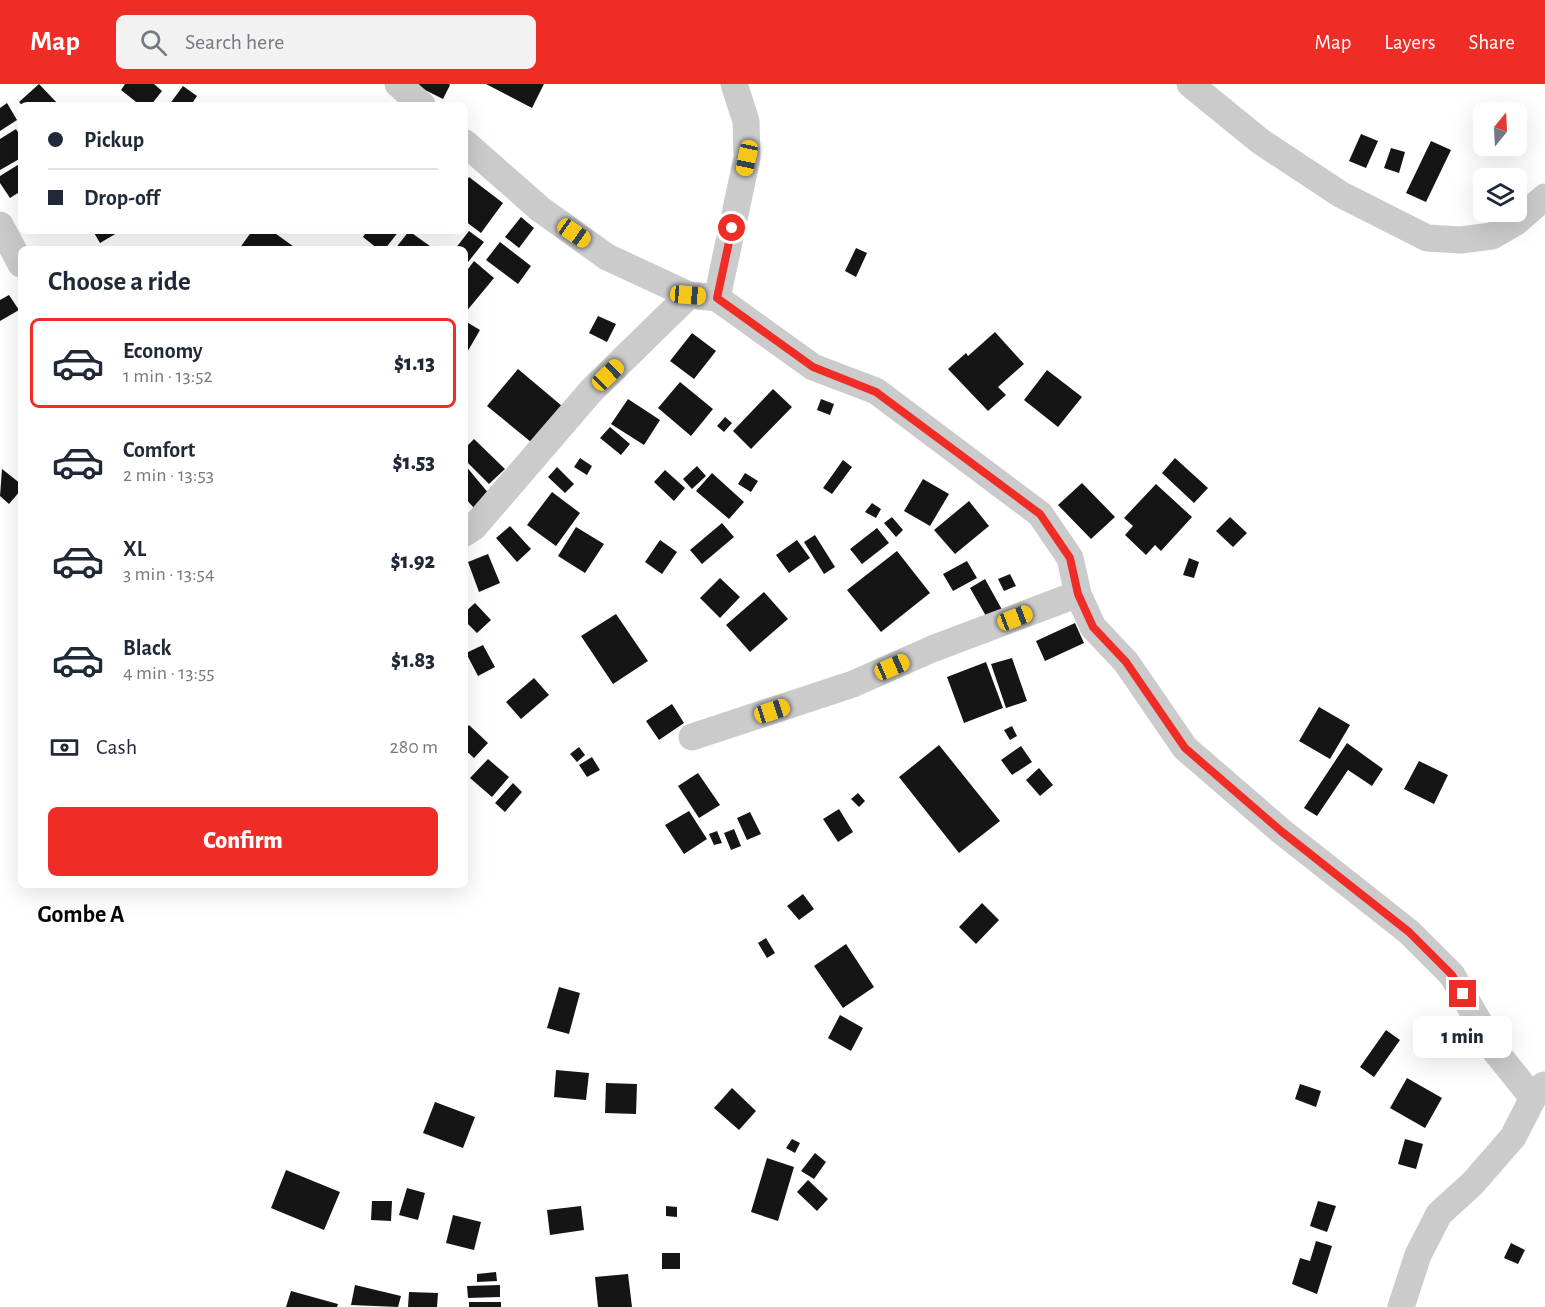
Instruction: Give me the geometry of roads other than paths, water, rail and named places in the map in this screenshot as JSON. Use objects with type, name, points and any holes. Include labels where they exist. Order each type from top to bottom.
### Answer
[{"type":"street","points":[[398,84],[419,102]]},
{"type":"street","points":[[717,298],[747,158],[746,121],[734,84]]},
{"type":"street","points":[[1190,84],[1260,141],[1340,194],[1427,238],[1461,240],[1492,236],[1516,222],[1545,197]]},
{"type":"street","points":[[468,146],[540,209],[607,256],[688,295],[717,298],[813,367],[876,392],[1040,514],[1070,558],[1078,594],[1093,627],[1126,662],[1185,748],[1281,831],[1409,932],[1452,975],[1496,1052],[1539,1092],[1512,1137],[1473,1184],[1439,1214],[1418,1255],[1401,1307]]},
{"type":"street","points":[[0,225],[18,258]]},
{"type":"street","points":[[468,531],[474,527],[591,391],[688,295]]},
{"type":"street","points":[[692,737],[853,684],[932,650],[1078,594]]},
{"type":"district","name":"Gombe A","points":[[81,914]]}]
